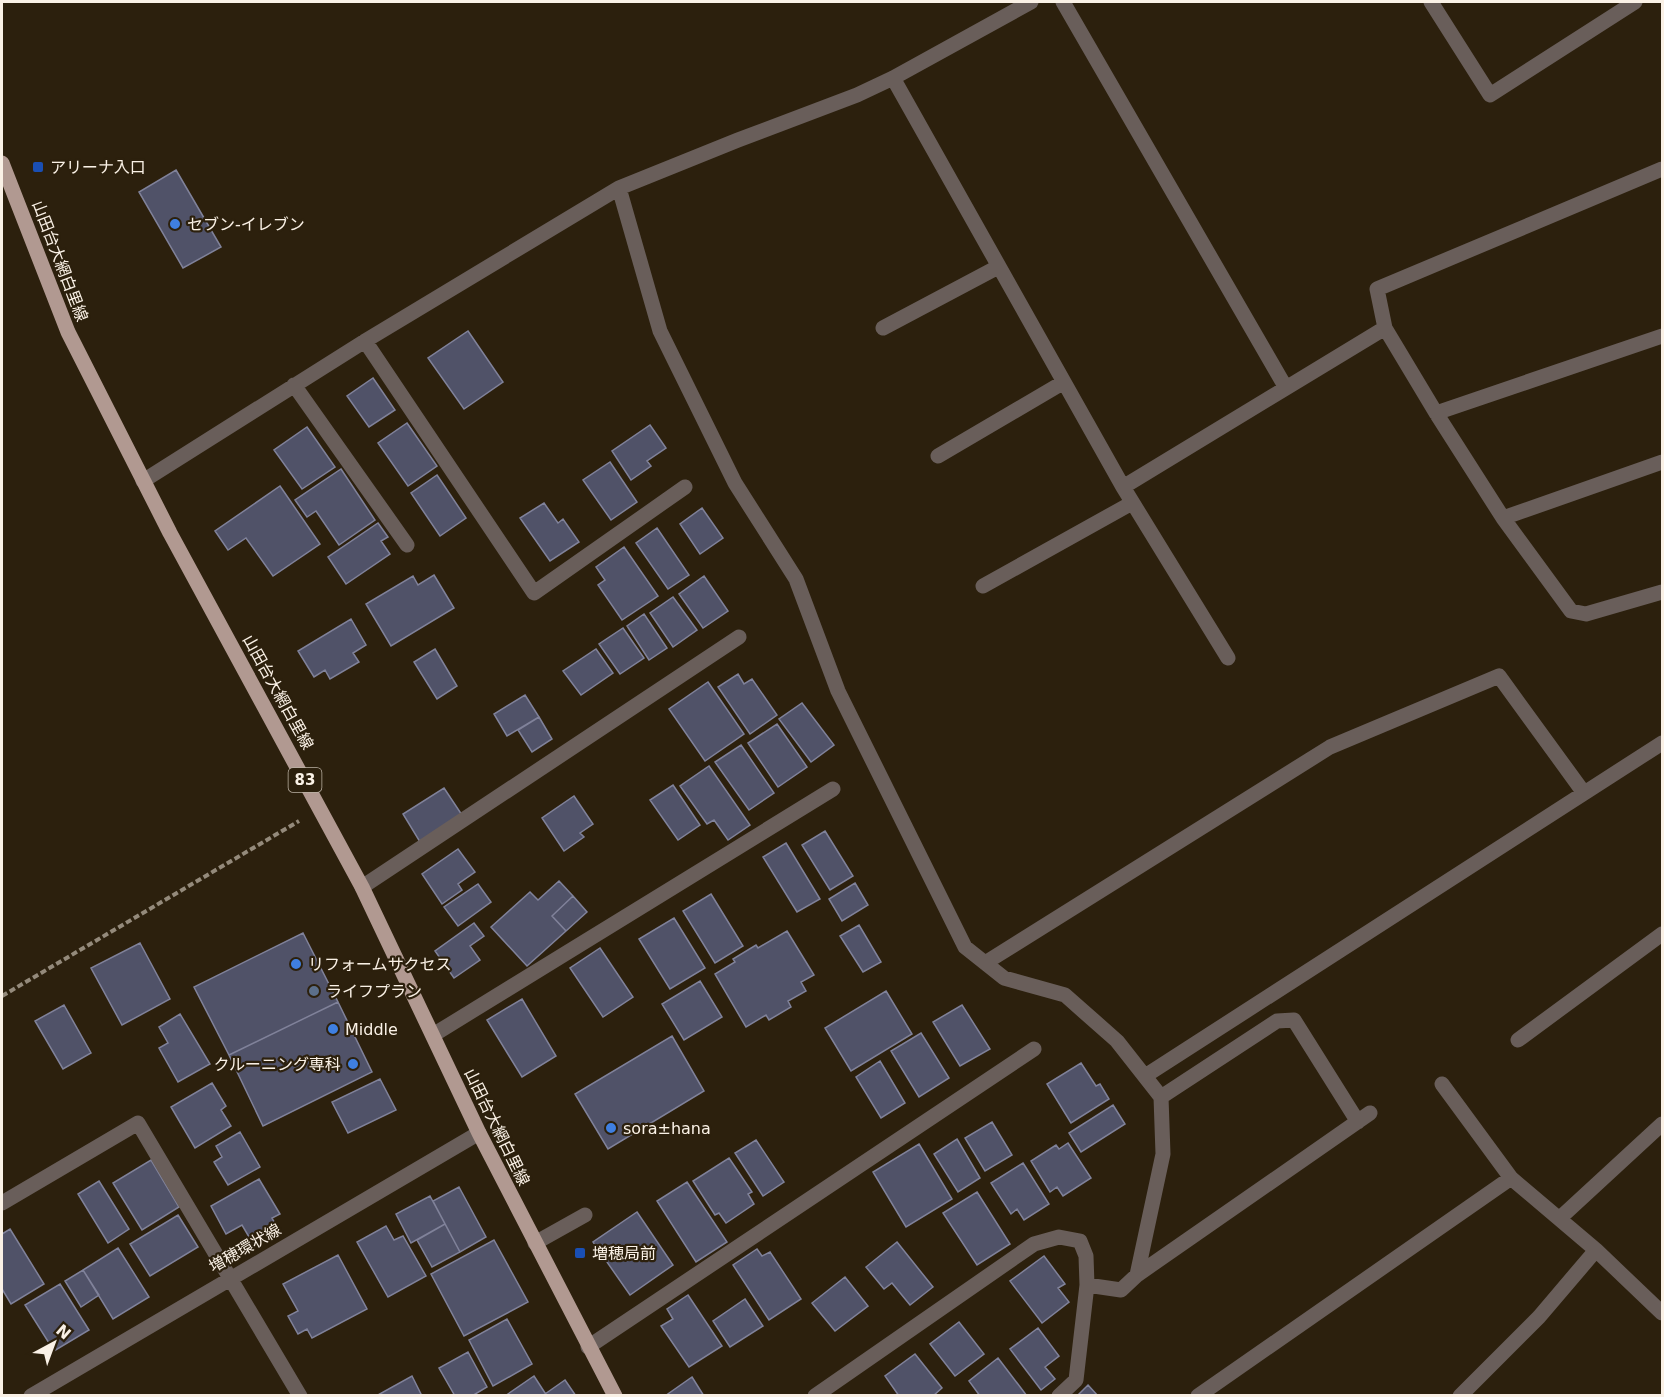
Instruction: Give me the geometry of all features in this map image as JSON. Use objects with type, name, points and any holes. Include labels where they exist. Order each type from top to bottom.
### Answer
[{"type":"main road","name":"山田台大網白里線","points":[[2,162],[68,332],[143,481],[362,887],[479,1133],[588,1347],[615,1395]]},
{"type":"street","points":[[143,481],[365,341],[620,188],[857,95],[893,78],[1031,2]]},
{"type":"street","points":[[1063,2],[1286,388]]},
{"type":"street","points":[[1431,2],[1490,95],[1635,2]]},
{"type":"street","points":[[893,78],[1132,503],[1228,658]]},
{"type":"street","points":[[1662,169],[1377,289],[1385,328],[1436,413],[1503,518],[1571,611],[1586,614],[1662,592]]},
{"type":"street","points":[[620,188],[660,331],[735,483],[796,579],[838,691],[965,947],[1004,978],[1065,995],[1117,1041],[1161,1097],[1163,1154],[1137,1275]]},
{"type":"street","points":[[883,328],[998,267]]},
{"type":"street","points":[[1123,487],[1385,328]]},
{"type":"street","points":[[1436,413],[1662,336]]},
{"type":"street","points":[[365,341],[534,593],[685,487]]},
{"type":"street","points":[[938,456],[1064,382]]},
{"type":"street","points":[[294,386],[407,544]]},
{"type":"street","points":[[1503,518],[1662,462]]},
{"type":"street","points":[[983,586],[1132,503]]},
{"type":"street","points":[[362,887],[739,637]]},
{"type":"street","points":[[985,963],[1330,747],[1498,676],[1584,793]]},
{"type":"street","points":[[1145,1076],[1662,743]]},
{"type":"street","points":[[433,1035],[833,789]]},
{"type":"street","points":[[1518,1040],[1662,934]]},
{"type":"street","points":[[1087,1285],[1120,1290],[1137,1275],[1364,1117],[1294,1020],[1277,1021],[1161,1097]]},
{"type":"street","points":[[588,1347],[1034,1050]]},
{"type":"street","points":[[1442,1084],[1511,1178],[1596,1250],[1662,1313]]},
{"type":"street","points":[[2,1203],[138,1123],[300,1395]]},
{"type":"street","points":[[1560,1218],[1662,1124]]},
{"type":"street","name":"増穂環状線","points":[[31,1395],[479,1133]]},
{"type":"street","points":[[1198,1395],[1511,1178]]},
{"type":"street","points":[[535,1243],[585,1215]]},
{"type":"street","points":[[815,1395],[1035,1244],[1059,1237],[1080,1241],[1086,1256],[1087,1285],[1076,1380],[1059,1395]]},
{"type":"street","points":[[1460,1395],[1539,1317],[1596,1250]]},
{"type":"path","points":[[2,996],[321,808]]},
{"type":"building","points":[[176,170],[221,247],[183,268],[139,192]]},
{"type":"building","points":[[468,331],[503,382],[464,409],[428,358]]},
{"type":"building","points":[[373,378],[395,410],[369,427],[347,396]]},
{"type":"building","points":[[407,423],[437,466],[408,486],[378,443]]},
{"type":"building","points":[[650,425],[666,448],[647,461],[651,466],[631,480],[612,451]]},
{"type":"building","points":[[307,427],[335,467],[302,489],[274,450]]},
{"type":"building","points":[[610,462],[637,502],[611,520],[583,480]]},
{"type":"building","points":[[341,469],[375,520],[339,545],[316,511],[307,517],[295,500]]},
{"type":"building","points":[[437,475],[466,518],[440,536],[411,493]]},
{"type":"building","points":[[280,486],[320,544],[273,576],[246,538],[228,550],[215,531]]},
{"type":"building","points":[[544,503],[558,523],[563,519],[579,542],[550,561],[520,518]]},
{"type":"building","points":[[702,508],[723,538],[700,554],[680,524]]},
{"type":"building","points":[[378,523],[388,537],[381,541],[390,554],[346,584],[328,557]]},
{"type":"building","points":[[657,528],[689,575],[668,589],[636,543]]},
{"type":"building","points":[[624,547],[658,596],[622,620],[598,585],[605,580],[596,567]]},
{"type":"building","points":[[434,575],[454,608],[391,646],[366,604],[413,576],[418,585]]},
{"type":"building","points":[[704,576],[728,611],[703,628],[679,594]]},
{"type":"building","points":[[673,597],[697,630],[673,647],[650,613]]},
{"type":"building","points":[[644,614],[667,648],[649,660],[627,626]]},
{"type":"building","points":[[351,619],[366,645],[353,653],[359,662],[330,679],[325,670],[314,677],[298,651]]},
{"type":"building","points":[[623,628],[644,658],[620,674],[599,644]]},
{"type":"building","points":[[435,649],[457,686],[437,699],[414,662]]},
{"type":"building","points":[[596,649],[613,673],[581,695],[563,671]]},
{"type":"building","points":[[738,674],[744,684],[752,679],[777,715],[750,734],[718,687]]},
{"type":"building","points":[[708,682],[744,734],[705,761],[669,709]]},
{"type":"building","points":[[525,695],[539,717],[507,736],[494,714]]},
{"type":"building","points":[[802,703],[834,745],[811,762],[779,719]]},
{"type":"building","points":[[539,717],[552,739],[532,752],[518,730]]},
{"type":"building","points":[[777,724],[807,767],[778,787],[748,743]]},
{"type":"building","points":[[741,745],[774,793],[749,810],[715,762]]},
{"type":"building","points":[[709,766],[750,825],[728,840],[714,820],[707,824],[680,786]]},
{"type":"building","points":[[673,785],[700,825],[678,840],[650,800]]},
{"type":"building","points":[[444,788],[462,815],[420,842],[403,814]]},
{"type":"building","points":[[574,796],[593,824],[580,833],[584,837],[564,851],[542,818]]},
{"type":"building","points":[[825,831],[853,876],[830,890],[802,845]]},
{"type":"building","points":[[786,843],[820,899],[797,912],[763,857]]},
{"type":"building","points":[[458,849],[475,872],[458,884],[462,890],[442,904],[422,874]]},
{"type":"building","points":[[559,881],[573,896],[552,916],[566,931],[527,966],[491,927],[530,892],[538,900]]},
{"type":"building","points":[[855,883],[868,905],[842,921],[829,899]]},
{"type":"building","points":[[478,884],[491,902],[458,926],[444,907]]},
{"type":"building","points":[[711,894],[743,946],[715,963],[683,911]]},
{"type":"building","points":[[573,896],[587,912],[566,931],[552,916]]},
{"type":"building","points":[[674,918],[705,968],[670,989],[639,939]]},
{"type":"building","points":[[474,923],[484,936],[470,946],[480,960],[454,978],[435,951]]},
{"type":"building","points":[[859,925],[881,962],[863,972],[840,936]]},
{"type":"building","points":[[787,931],[814,975],[801,982],[806,991],[788,1001],[791,1007],[769,1020],[766,1015],[746,1027],[715,974],[735,962],[733,959],[756,945],[758,948]]},
{"type":"building","points":[[303,933],[338,1002],[229,1055],[194,987]]},
{"type":"building","points":[[140,943],[170,999],[122,1025],[91,968]]},
{"type":"building","points":[[600,948],[633,997],[603,1017],[570,968]]},
{"type":"building","points":[[700,981],[722,1017],[684,1040],[662,1004]]},
{"type":"building","points":[[886,991],[912,1034],[851,1071],[825,1028]]},
{"type":"building","points":[[522,999],[556,1056],[522,1077],[487,1020]]},
{"type":"building","points":[[338,1002],[372,1072],[263,1126],[229,1055]]},
{"type":"building","points":[[64,1005],[91,1053],[63,1069],[35,1021]]},
{"type":"building","points":[[962,1005],[990,1049],[960,1066],[933,1022]]},
{"type":"building","points":[[180,1014],[210,1064],[178,1082],[159,1048],[168,1043],[159,1027]]},
{"type":"building","points":[[921,1033],[949,1078],[919,1097],[891,1051]]},
{"type":"building","points":[[672,1036],[704,1091],[608,1149],[575,1094]]},
{"type":"building","points":[[880,1061],[905,1103],[881,1118],[856,1077]]},
{"type":"building","points":[[1081,1063],[1096,1086],[1100,1084],[1109,1099],[1071,1123],[1047,1084]]},
{"type":"building","points":[[380,1079],[396,1110],[348,1133],[332,1102]]},
{"type":"building","points":[[212,1083],[226,1106],[221,1110],[231,1126],[195,1148],[171,1107]]},
{"type":"building","points":[[1113,1105],[1125,1124],[1081,1152],[1069,1133]]},
{"type":"building","points":[[992,1122],[1012,1155],[985,1171],[965,1138]]},
{"type":"building","points":[[240,1132],[260,1167],[228,1185],[214,1162],[222,1157],[216,1146]]},
{"type":"building","points":[[957,1139],[980,1178],[958,1192],[934,1154]]},
{"type":"building","points":[[756,1140],[784,1182],[763,1196],[735,1153]]},
{"type":"building","points":[[1068,1143],[1091,1178],[1063,1196],[1057,1187],[1050,1192],[1031,1161],[1056,1145],[1059,1149]]},
{"type":"building","points":[[919,1144],[952,1199],[906,1227],[873,1172]]},
{"type":"building","points":[[729,1158],[752,1192],[748,1194],[754,1204],[726,1223],[719,1213],[715,1215],[693,1181]]},
{"type":"building","points":[[151,1160],[179,1207],[142,1230],[113,1183]]},
{"type":"building","points":[[1023,1163],[1049,1204],[1024,1220],[1017,1209],[1011,1214],[991,1183]]},
{"type":"building","points":[[259,1179],[280,1214],[272,1218],[277,1227],[252,1242],[242,1225],[226,1234],[211,1206]]},
{"type":"building","points":[[99,1181],[129,1229],[108,1243],[78,1194]]},
{"type":"building","points":[[687,1182],[727,1242],[696,1262],[657,1201]]},
{"type":"building","points":[[459,1187],[486,1237],[460,1252],[433,1201]]},
{"type":"building","points":[[977,1192],[1010,1244],[977,1265],[943,1213]]},
{"type":"building","points":[[430,1196],[445,1224],[411,1243],[396,1214]]},
{"type":"building","points":[[637,1212],[673,1265],[630,1295],[593,1242]]},
{"type":"building","points":[[178,1215],[198,1247],[150,1276],[130,1244]]},
{"type":"building","points":[[445,1224],[460,1252],[432,1267],[417,1240]]},
{"type":"building","points":[[386,1226],[394,1240],[403,1236],[426,1276],[388,1297],[357,1242]]},
{"type":"building","points":[[10,1229],[44,1284],[11,1304],[2,1289],[2,1234]]},
{"type":"building","points":[[494,1240],[528,1302],[464,1336],[431,1274]]},
{"type":"building","points":[[897,1242],[933,1287],[910,1305],[892,1283],[884,1289],[866,1267]]},
{"type":"building","points":[[118,1248],[149,1297],[113,1319],[83,1270]]},
{"type":"building","points":[[757,1249],[762,1256],[770,1252],[801,1299],[769,1320],[733,1265]]},
{"type":"building","points":[[338,1255],[367,1309],[312,1338],[307,1329],[298,1334],[288,1316],[298,1311],[283,1284]]},
{"type":"building","points":[[1044,1256],[1065,1284],[1058,1288],[1069,1302],[1042,1323],[1010,1281]]},
{"type":"building","points":[[83,1270],[99,1295],[81,1307],[65,1281]]},
{"type":"building","points":[[845,1277],[868,1306],[835,1331],[812,1303]]},
{"type":"building","points":[[60,1284],[89,1330],[54,1351],[25,1305]]},
{"type":"building","points":[[688,1295],[722,1346],[689,1367],[661,1326],[673,1319],[667,1309]]},
{"type":"building","points":[[745,1299],[763,1326],[730,1347],[713,1321]]},
{"type":"building","points":[[507,1319],[532,1364],[493,1386],[469,1340]]},
{"type":"building","points":[[959,1322],[984,1354],[955,1376],[930,1344]]},
{"type":"building","points":[[1038,1328],[1059,1356],[1045,1367],[1055,1379],[1041,1390],[1010,1349]]},
{"type":"building","points":[[468,1352],[487,1387],[472,1396],[455,1396],[439,1368]]},
{"type":"building","points":[[915,1354],[942,1388],[933,1396],[899,1396],[885,1376]]},
{"type":"building","points":[[998,1358],[1027,1396],[980,1396],[969,1381]]},
{"type":"building","points":[[412,1376],[422,1396],[376,1396]]},
{"type":"building","points":[[534,1376],[547,1396],[505,1396]]},
{"type":"building","points":[[692,1377],[704,1396],[665,1396]]},
{"type":"building","points":[[565,1380],[576,1396],[547,1396],[545,1394]]},
{"type":"building","points":[[1088,1385],[1098,1396],[1077,1396]]},
{"type":"place","name":"アリーナ入口","points":[[38,167]]},
{"type":"place","name":"セブン-イレブン","points":[[175,224]]},
{"type":"place","name":"リフォームサクセス","points":[[296,964]]},
{"type":"place","name":"ライフプラン","points":[[314,991]]},
{"type":"place","name":"Middle","points":[[333,1029]]},
{"type":"place","name":"クルーニング専科","points":[[353,1064]]},
{"type":"place","name":"sora±hana","points":[[611,1128]]},
{"type":"place","name":"増穂局前","points":[[580,1253]]}]
